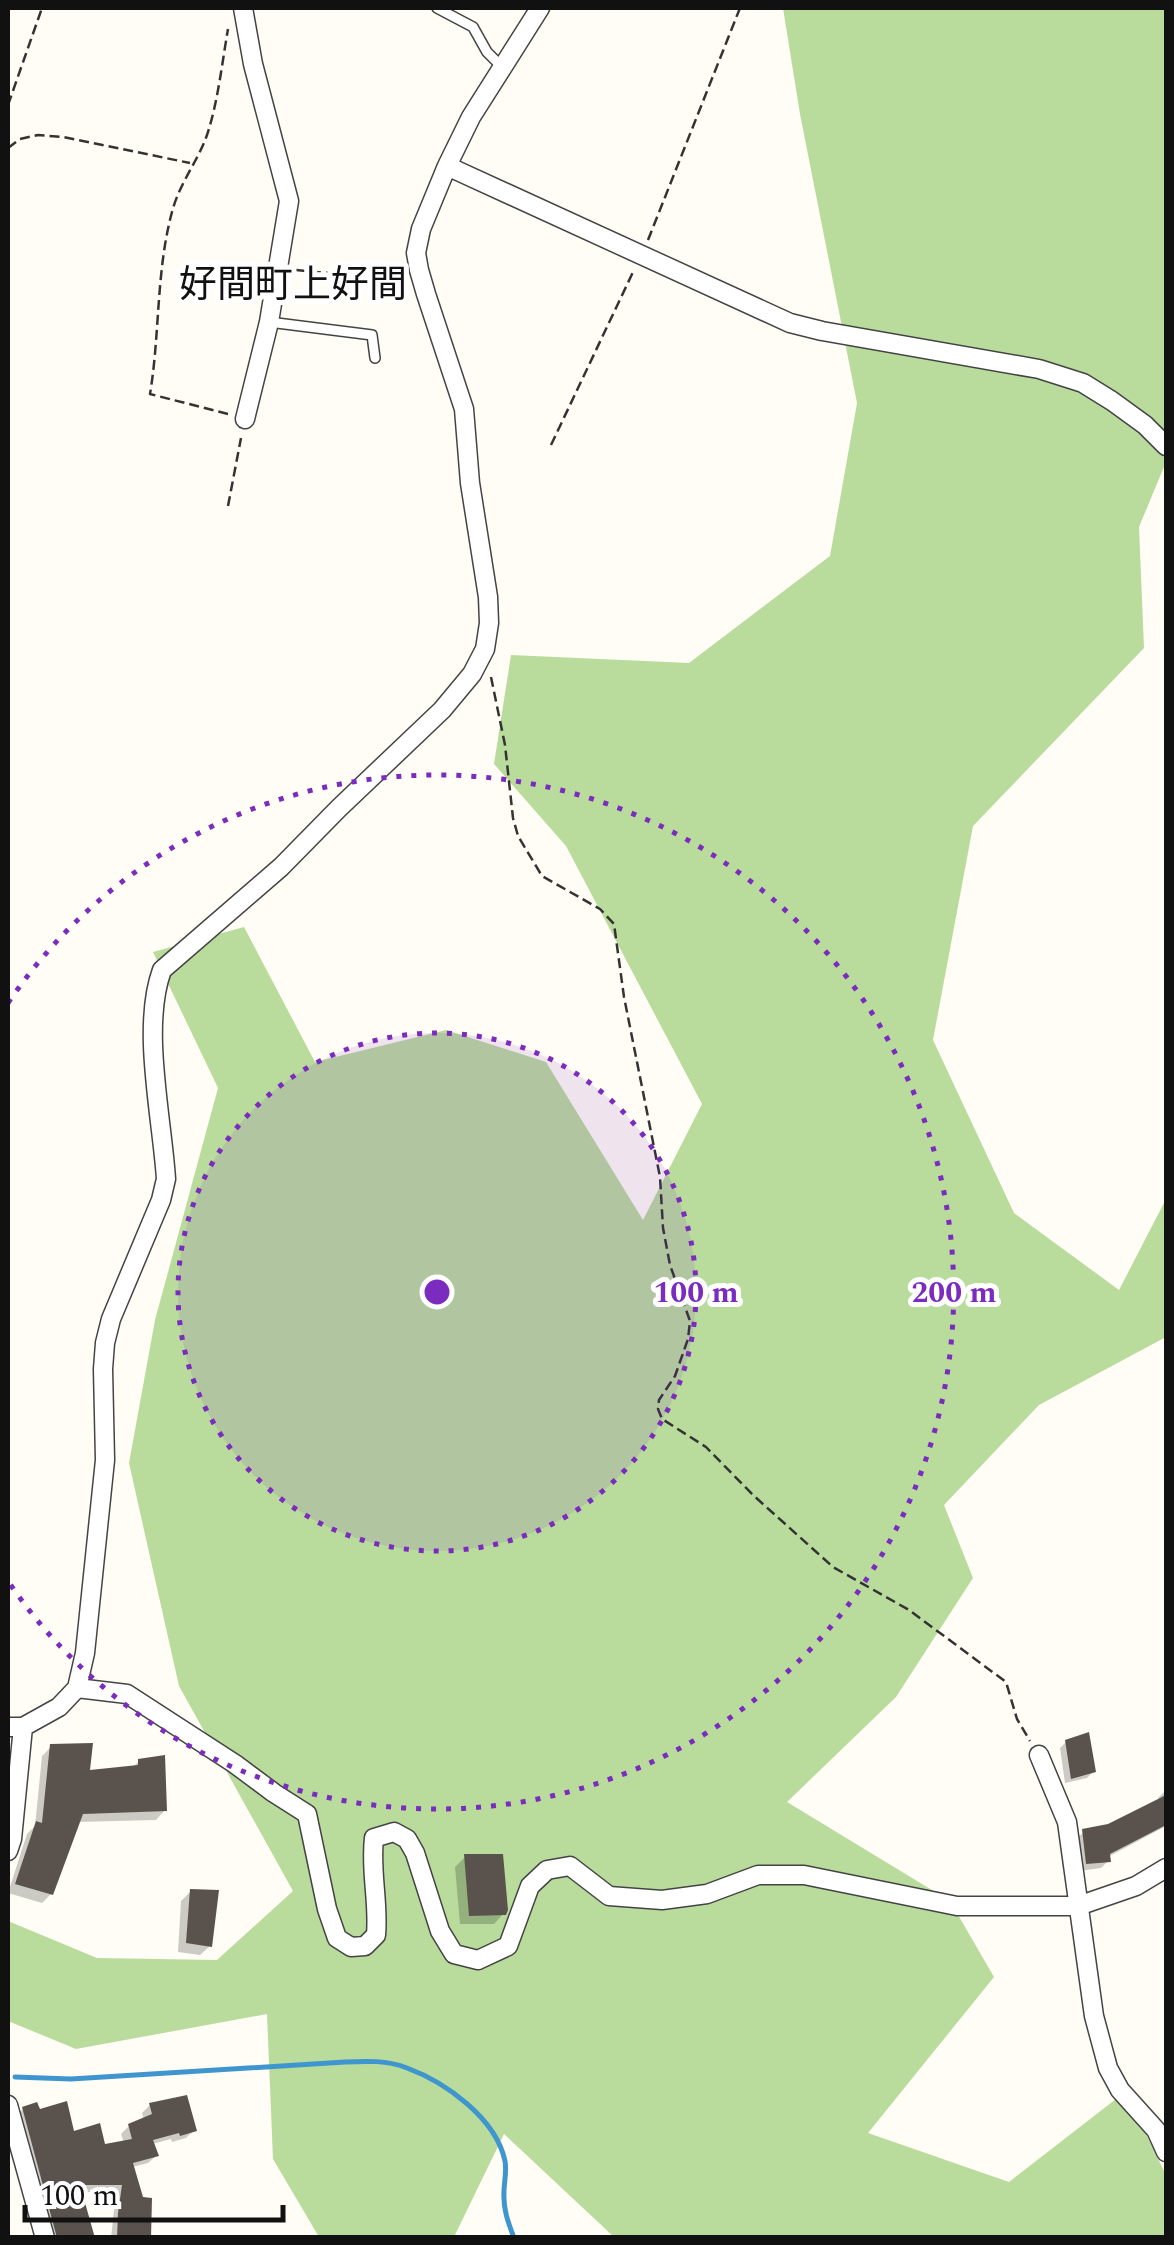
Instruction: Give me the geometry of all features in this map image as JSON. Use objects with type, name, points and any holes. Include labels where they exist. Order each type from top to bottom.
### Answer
[{"type":"street","points":[[244,8],[253,64],[290,200],[270,322],[245,418]]},
{"type":"street","points":[[8,1851],[12,1840],[16,1727],[59,1707],[77,1688],[85,1654],[105,1460],[105,1342],[166,1179],[152,1024],[154,989],[162,970],[282,867],[442,710],[472,674],[485,649],[488,597],[470,484],[464,409],[418,270],[416,252],[421,229],[471,117],[540,8]]},
{"type":"street","points":[[447,166],[790,322],[1038,369],[1083,383],[1123,409],[1166,446]]},
{"type":"street","points":[[77,1688],[127,1694],[307,1814],[327,1909],[337,1938],[351,1946],[365,1946],[376,1935],[378,1912],[371,1860],[374,1838],[394,1832],[407,1839],[415,1853],[440,1932],[454,1954],[478,1960],[508,1946],[530,1886],[547,1870],[570,1866],[609,1896],[662,1900],[708,1894],[758,1875],[804,1875],[958,1906],[1078,1906],[1136,1886],[1166,1868]]},
{"type":"street","points":[[1039,1755],[1066,1822],[1094,2016],[1108,2068],[1120,2090],[1156,2130],[1166,2152]]},
{"type":"street","points":[[8,2110],[44,2238]]},
{"type":"lane","points":[[437,8],[473,27],[487,52],[503,68]]},
{"type":"lane","points":[[270,322],[372,335],[375,358]]},
{"type":"path","points":[[8,105],[42,8]]},
{"type":"path","points":[[551,445],[642,256],[740,8]]},
{"type":"path","points":[[228,506],[245,418],[150,394],[157,351],[156,306],[172,212],[207,136],[229,26]]},
{"type":"path","points":[[8,148],[20,139],[38,135],[63,136],[193,163]]},
{"type":"path","points":[[280,268],[369,277],[418,270]]},
{"type":"path","points":[[485,649],[505,745],[518,836],[542,876],[600,909],[614,924],[624,997],[660,1177],[670,1266],[690,1321],[675,1376],[659,1400],[662,1419],[706,1447],[833,1567],[910,1610],[1006,1682],[1017,1719],[1039,1755]]},
{"type":"green space","points":[[783,8],[1166,8],[1166,462],[1139,527],[1144,648],[973,826],[933,1040],[1014,1213],[1119,1290],[1166,1199],[1166,1337],[1039,1405],[944,1505],[973,1578],[896,1697],[787,1802],[950,1901],[994,1977],[868,2133],[1009,2182],[1125,2092],[1166,2175],[1166,2237],[614,2237],[504,2134],[454,2237],[319,2237],[273,2159],[267,2014],[76,2049],[8,2021],[8,1921],[97,1958],[217,1960],[293,1891],[179,1686],[129,1463],[155,1320],[218,1088],[153,952],[244,927],[315,1062],[446,1030],[546,1062],[643,1220],[702,1104],[566,846],[494,764],[511,655],[689,663],[830,556],[857,403]]},
{"type":"building","points":[[1089,1732],[1096,1772],[1071,1779],[1065,1740]]},
{"type":"building","points":[[93,1743],[90,1770],[138,1765],[138,1759],[165,1755],[167,1811],[83,1814],[53,1895],[15,1884],[36,1821],[42,1823],[50,1744]]},
{"type":"building","points":[[1166,1795],[1166,1825],[1110,1854],[1111,1862],[1086,1864],[1082,1829],[1108,1824]]},
{"type":"building","points":[[464,1854],[503,1854],[506,1915],[469,1916]]},
{"type":"building","points":[[190,1889],[219,1890],[212,1947],[186,1943]]},
{"type":"building","points":[[187,2095],[197,2131],[153,2140],[159,2156],[133,2163],[143,2197],[152,2198],[151,2238],[117,2238],[122,2185],[80,2185],[95,2238],[57,2238],[22,2107],[37,2102],[40,2109],[67,2101],[74,2131],[100,2123],[105,2144],[132,2139],[128,2124],[152,2114],[149,2103]]},
{"type":"waterway","points":[[15,2077],[71,2079],[361,2061],[399,2065],[452,2092],[491,2130],[505,2161],[504,2204],[514,2238]]},
{"type":"district","name":"好間町上好間","points":[[293,286]]}]
